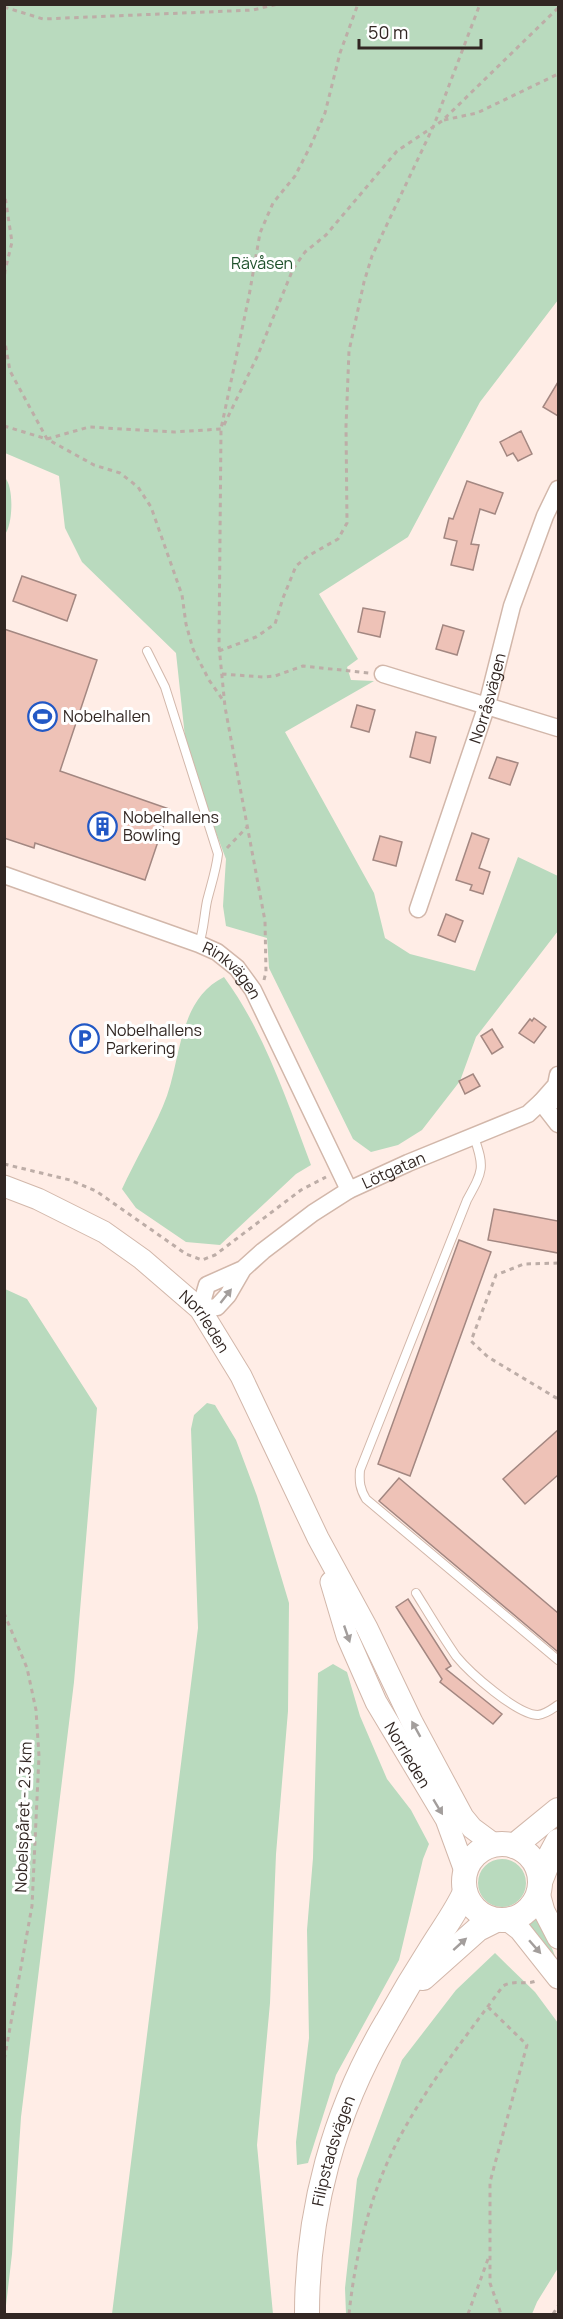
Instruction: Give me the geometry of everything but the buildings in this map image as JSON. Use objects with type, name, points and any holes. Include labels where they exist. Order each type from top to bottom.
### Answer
[{"type":"main road","points":[[558,1810],[505,1846],[476,1854],[465,1882],[474,1909],[484,1916],[502,1920],[515,1918],[527,1912],[558,1842]]},
{"type":"main road","points":[[505,1846],[529,1855],[539,1871],[540,1887]]},
{"type":"main road","name":"Filipstadsvägen","points":[[307,2314],[307,2275],[317,2203],[337,2129],[351,2089],[369,2053],[421,1964],[455,1913],[465,1882]]},
{"type":"main road","name":"Filipstadsvägen","points":[[402,1998],[477,1929],[502,1920]]},
{"type":"street","name":"Norråsvägen","points":[[418,909],[487,705],[512,606],[545,516],[558,489]]},
{"type":"street","points":[[383,674],[558,728]]},
{"type":"street","name":"Rinkvägen","points":[[4,875],[198,944],[217,952],[237,968],[258,999],[349,1190]]},
{"type":"street","points":[[558,1075],[550,1101],[558,1124]]},
{"type":"street","name":"Lötgatan","points":[[243,1269],[228,1295],[217,1307],[200,1309],[207,1285],[243,1269],[305,1219],[349,1190],[528,1114],[550,1101]]},
{"type":"street","name":"Norrleden","points":[[4,1186],[38,1199],[104,1232],[142,1259],[200,1309],[241,1376],[318,1538],[367,1628],[412,1722],[463,1817],[472,1828],[505,1846]]},
{"type":"street","name":"Norrleden","points":[[318,1538],[347,1636],[376,1702],[446,1819],[465,1882]]},
{"type":"street","points":[[540,1887],[544,1911],[558,1938]]},
{"type":"street","points":[[502,1920],[520,1930],[548,1962],[549,1979]]},
{"type":"lane","points":[[147,651],[165,687],[218,854],[216,874],[207,902],[204,928],[198,944]]},
{"type":"lane","points":[[474,1137],[482,1163],[482,1171],[462,1211],[360,1470],[360,1489],[366,1499],[558,1660]]},
{"type":"lane","points":[[416,1593],[458,1658],[509,1705],[536,1715],[545,1713],[558,1705]]},
{"type":"path","points":[[4,8],[43,19],[253,10],[278,4]]},
{"type":"path","points":[[258,999],[266,972],[265,921],[225,704],[219,651],[221,429],[260,233],[273,203],[295,176],[316,135],[325,113],[340,53],[358,4]]},
{"type":"path","points":[[219,651],[256,637],[275,624],[296,566],[308,556],[338,539],[347,523],[346,426],[349,351],[355,316],[372,256],[434,126],[480,4]]},
{"type":"path","points":[[221,429],[257,357],[293,269],[305,252],[326,235],[397,151],[442,120],[558,8]]},
{"type":"path","points":[[442,120],[477,113],[558,74]]},
{"type":"path","points":[[4,190],[12,243],[4,283]]},
{"type":"path","points":[[4,337],[10,371],[47,439]]},
{"type":"path","points":[[4,426],[47,439],[94,465],[120,473],[138,487],[151,507],[182,595],[186,624],[193,649],[225,704]]},
{"type":"path","points":[[47,439],[89,428],[174,432],[221,429]]},
{"type":"path","points":[[222,674],[275,676],[303,666],[383,674]]},
{"type":"path","points":[[218,854],[235,841],[248,826]]},
{"type":"path","points":[[4,1164],[70,1180],[96,1191],[186,1254],[202,1260],[215,1255],[301,1190],[339,1168]]},
{"type":"path","points":[[558,1263],[524,1264],[496,1275],[471,1341],[488,1357],[558,1399]]},
{"type":"path","name":"Nobelspåret - 2.3 km","points":[[4,1613],[27,1668],[36,1710],[39,1756],[32,1906],[4,2061]]},
{"type":"path","points":[[349,2314],[362,2233],[385,2169],[406,2125],[428,2090],[503,1986],[510,1982],[533,1983],[549,1979]]},
{"type":"path","points":[[488,2007],[527,2045],[490,2182],[490,2283],[501,2314]]},
{"type":"path","points":[[468,2314],[490,2255]]},
{"type":"path","points":[[553,2314],[558,2306]]},
{"type":"green space","name":"Rävåsen","points":[[4,5],[558,5],[558,300],[480,402],[408,537],[319,594],[358,659],[347,667],[351,680],[374,681],[285,732],[374,893],[385,938],[410,954],[475,971],[518,857],[558,876],[558,931],[476,1037],[460,1081],[422,1130],[398,1145],[371,1152],[353,1139],[269,968],[267,938],[226,926],[223,906],[226,859],[195,778],[185,737],[176,653],[82,562],[65,528],[59,476],[5,453]]},
{"type":"green space","points":[[5,478],[10,489],[11,506],[10,523],[5,534]]},
{"type":"green space","points":[[224,977],[252,1021],[263,1044],[284,1092],[311,1165],[296,1174],[220,1245],[186,1242],[136,1208],[122,1189],[163,1106],[189,1017],[197,1001],[208,988]]},
{"type":"green space","points":[[5,1289],[27,1299],[97,1408],[74,1682],[21,2117],[12,2254],[5,2314]]},
{"type":"green space","points":[[207,1403],[215,1405],[236,1440],[257,1496],[289,1603],[288,1711],[276,1854],[270,2003],[257,2145],[273,2314],[112,2314],[198,1628],[191,1429],[194,1415]]},
{"type":"green space","points":[[333,1664],[347,1672],[360,1716],[387,1779],[411,1810],[429,1844],[423,1859],[399,1960],[336,2075],[308,2163],[297,2165],[296,2142],[309,2038],[307,1930],[313,1858],[318,1673]]},
{"type":"green space","points":[[502,1859],[519,1866],[526,1883],[519,1900],[502,1907],[485,1900],[478,1883],[485,1866]]},
{"type":"green space","points":[[535,1916],[553,1951],[558,1973],[521,1926]]},
{"type":"green space","points":[[495,1953],[535,1992],[558,2023],[558,2268],[532,2314],[346,2314],[345,2288],[357,2179],[402,2060],[456,1990]]},
{"type":"place","name":"Nobelhallen","points":[[42,716]]},
{"type":"place","name":"Nobelhallens Bowling","points":[[102,826]]},
{"type":"place","name":"Nobelhallens Parkering","points":[[85,1039]]}]
